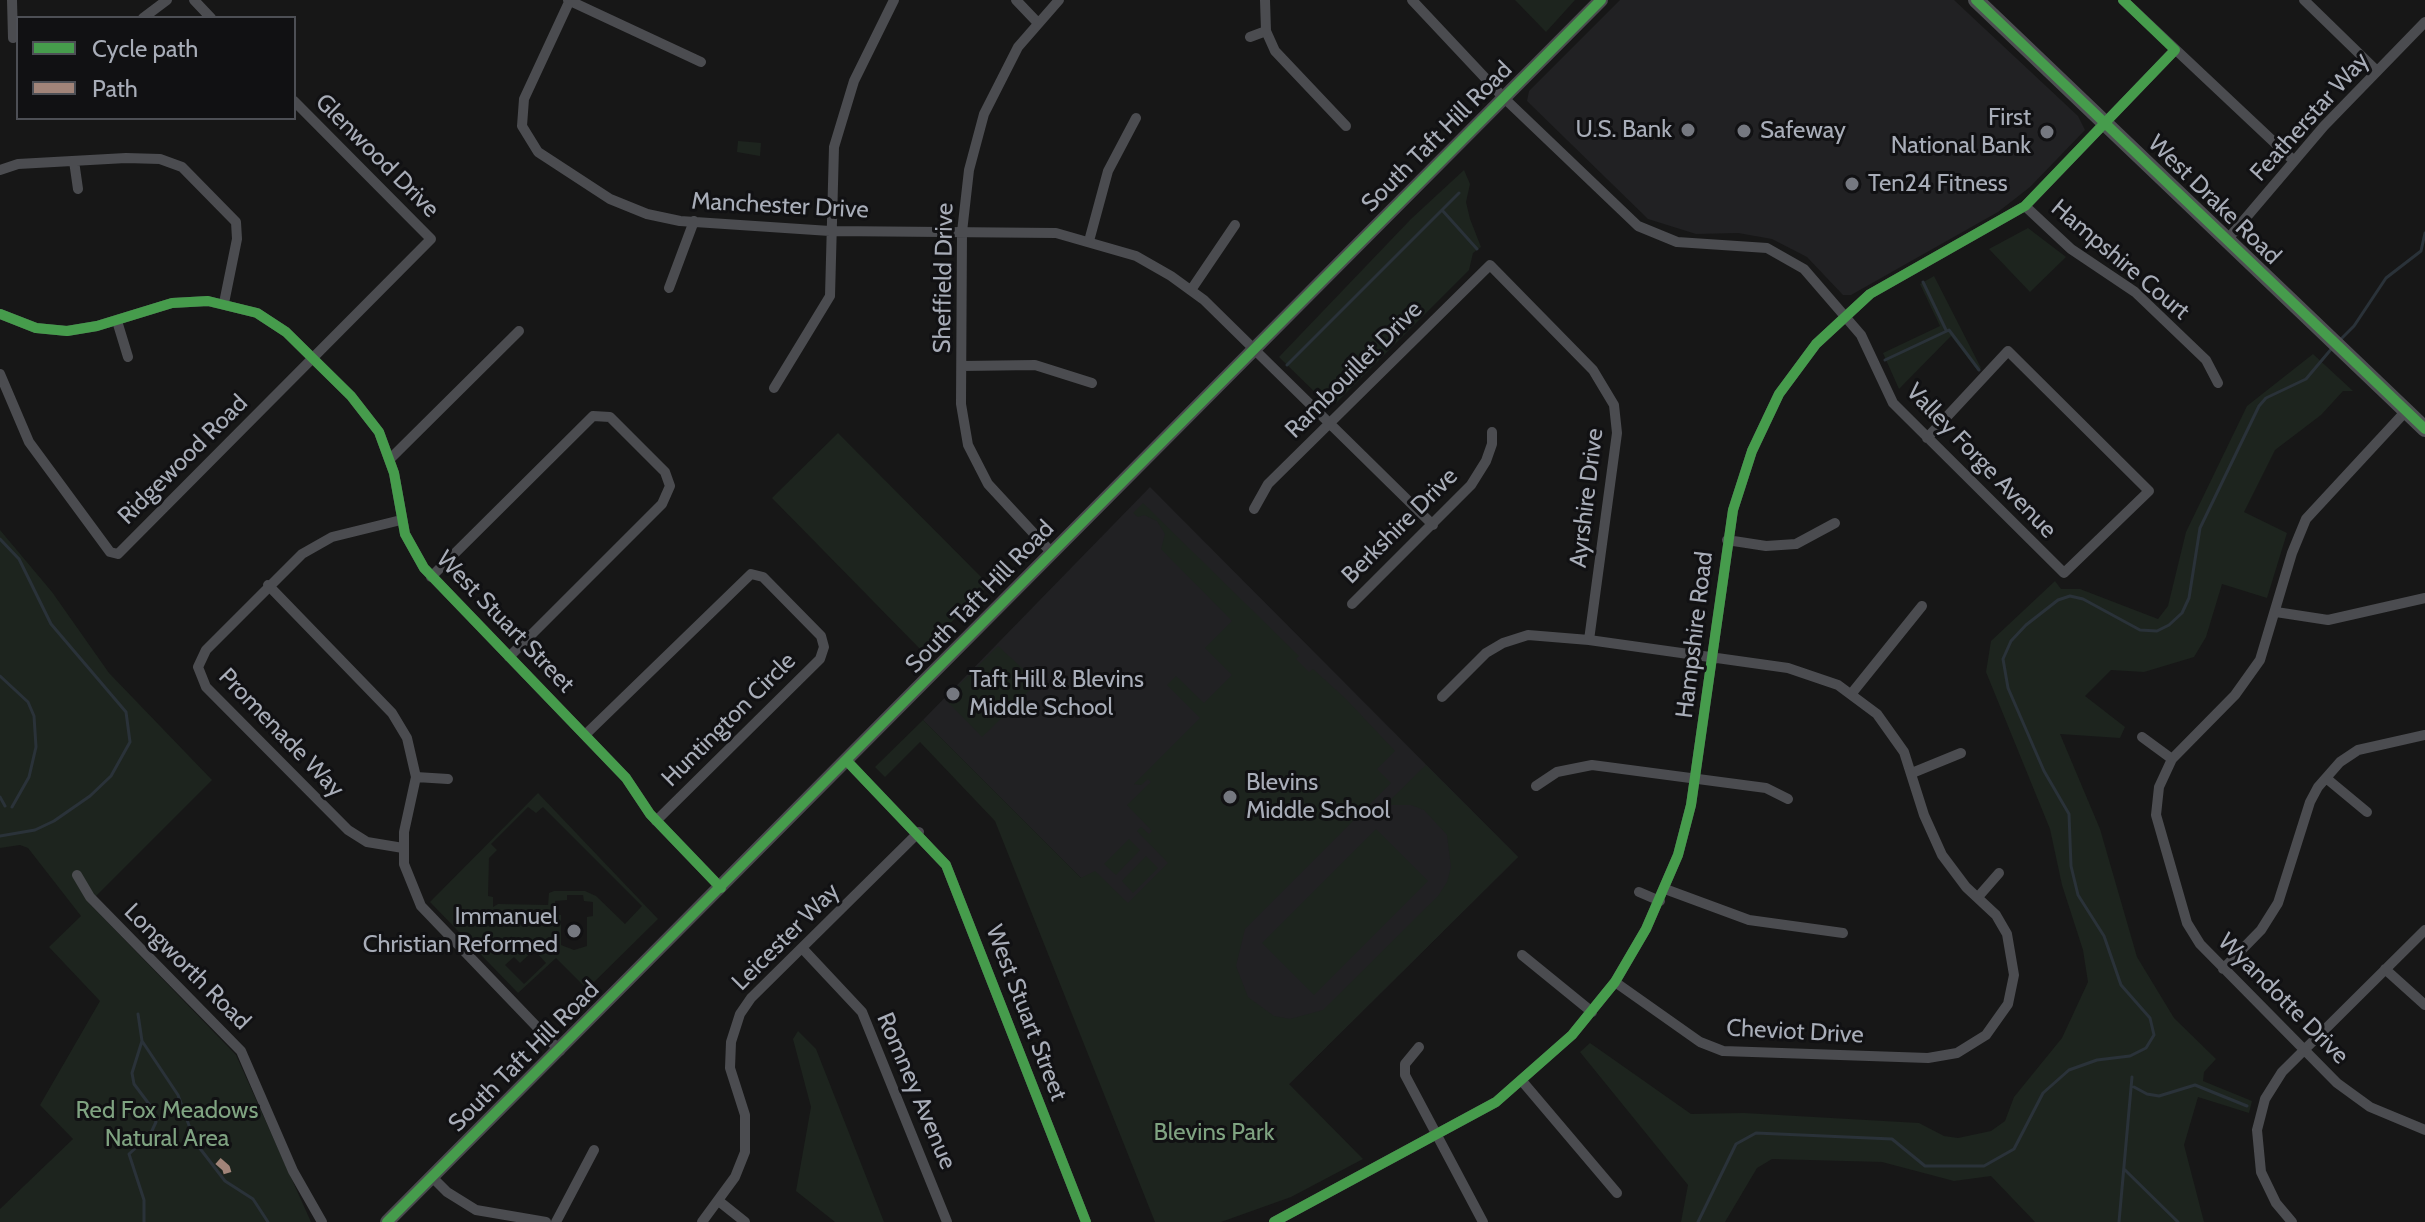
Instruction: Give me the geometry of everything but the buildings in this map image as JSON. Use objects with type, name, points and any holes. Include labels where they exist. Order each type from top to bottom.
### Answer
[{"type":"main road","name":"South Taft Hill Road","points":[[387,1222],[1601,0]]},
{"type":"main road","name":"West Drake Road","points":[[1976,0],[2425,429]]},
{"type":"street","points":[[0,39],[16,38],[12,0]]},
{"type":"street","points":[[146,16],[167,0]]},
{"type":"street","points":[[194,0],[209,16]]},
{"type":"street","points":[[569,0],[701,62]]},
{"type":"street","name":"Manchester Drive","points":[[569,0],[524,99],[521,115],[525,135],[538,152],[610,199],[647,214],[694,221],[830,231],[1056,233],[1089,241],[1153,264],[1191,290],[1255,347],[1433,525]]},
{"type":"street","points":[[774,388],[830,296],[832,166],[840,123],[854,81],[894,0]]},
{"type":"street","points":[[1016,0],[1037,22]]},
{"type":"street","name":"Sheffield Drive","points":[[1051,552],[1002,501],[977,467],[963,425],[962,232],[969,170],[984,114],[1003,72],[1037,22],[1059,0]]},
{"type":"street","points":[[1265,0],[1266,31],[1275,51],[1346,126]]},
{"type":"street","name":"Valley Forge Avenue","points":[[1412,0],[1504,98],[1638,226],[1677,242],[1751,244],[1779,253],[1804,269],[1861,335],[1893,403],[1927,438],[2064,573],[2149,491],[2008,351],[1927,438]]},
{"type":"street","points":[[2123,0],[2293,160]]},
{"type":"street","points":[[2304,0],[2377,71]]},
{"type":"street","name":"Featherstar Way","points":[[2227,240],[2293,160],[2425,22]]},
{"type":"street","points":[[1250,37],[1266,31]]},
{"type":"street","name":"Hampshire Road","points":[[1274,1222],[1471,1118],[1522,1081],[1592,1012],[1615,982],[1660,901],[1678,855],[1695,778],[1714,657],[1727,540],[1742,477],[1779,394],[1816,344],[1845,314],[1891,280],[2025,206],[2175,50]]},
{"type":"street","name":"Glenwood Drive","points":[[296,103],[431,239]]},
{"type":"street","points":[[1089,241],[1108,171],[1136,118]]},
{"type":"street","points":[[0,170],[18,164],[160,159],[192,174],[236,222],[237,239],[224,303]]},
{"type":"street","points":[[74,161],[78,189]]},
{"type":"street","name":"Hampshire Court","points":[[2025,206],[2071,249],[2135,292],[2206,360],[2218,383]]},
{"type":"street","points":[[669,288],[694,221]]},
{"type":"street","points":[[1191,290],[1235,225]]},
{"type":"street","name":"Ridgewood Road","points":[[0,374],[29,442],[110,552],[118,554],[431,239]]},
{"type":"street","name":"Rambouillet Drive","points":[[1254,509],[1268,484],[1490,265]]},
{"type":"street","name":"Ayrshire Drive","points":[[1490,265],[1593,370],[1614,405],[1617,433],[1589,640]]},
{"type":"street","name":"West Stuart Street","points":[[1,318],[36,328],[67,331],[117,321],[172,303],[224,303],[273,322],[312,357],[371,420],[391,458],[401,520],[416,556],[431,577],[626,778],[656,821],[721,888]]},
{"type":"street","points":[[117,321],[128,357]]},
{"type":"street","points":[[391,458],[519,331]]},
{"type":"street","points":[[962,366],[1035,365],[1092,383]]},
{"type":"street","name":"Wyandotte Drive","points":[[2406,411],[2306,519],[2292,553],[2266,644],[2252,674],[2172,759],[2159,787],[2157,827],[2187,923],[2200,944],[2354,1097],[2386,1115],[2425,1130]]},
{"type":"street","points":[[431,577],[593,416],[610,417],[665,472],[670,486],[662,504],[509,657]]},
{"type":"street","name":"Berkshire Drive","points":[[1352,604],[1433,525],[1479,474],[1492,444],[1492,432]]},
{"type":"street","name":"Promenade Way","points":[[401,520],[332,537],[302,554],[206,650],[198,667],[202,681],[348,830],[367,842],[403,848]]},
{"type":"street","points":[[1727,540],[1766,546],[1796,544],[1835,523]]},
{"type":"street","name":"Huntington Circle","points":[[585,735],[751,574],[763,577],[821,636],[824,647],[820,659],[656,821]]},
{"type":"street","points":[[268,585],[392,713],[407,738],[416,777],[403,848],[408,880],[421,906],[560,1051]]},
{"type":"street","points":[[2276,612],[2328,620],[2425,598]]},
{"type":"street","points":[[1852,693],[1922,606]]},
{"type":"street","points":[[1442,697],[1486,653],[1503,643],[1543,635],[1805,672],[1852,693],[1888,727],[1912,773],[1932,836],[1953,870],[1978,897],[1999,873]]},
{"type":"street","points":[[2223,969],[2270,917],[2310,802],[2326,778],[2358,750],[2425,735]]},
{"type":"street","points":[[2142,737],[2172,759]]},
{"type":"street","points":[[1912,773],[1961,753]]},
{"type":"street","name":"West Stuart Street","points":[[846,760],[935,849],[954,880],[1086,1222]]},
{"type":"street","points":[[1536,786],[1557,772],[1579,765],[1766,788],[1788,799]]},
{"type":"street","points":[[416,777],[448,779]]},
{"type":"street","points":[[2326,778],[2367,812]]},
{"type":"street","name":"Leicester Way","points":[[702,1222],[720,1202],[740,1166],[747,1136],[745,1115],[730,1068],[735,1026],[751,998],[919,832]]},
{"type":"street","name":"Longworth Road","points":[[77,875],[98,905],[241,1051],[293,1171],[322,1222]]},
{"type":"street","points":[[1665,889],[1749,920],[1843,933]]},
{"type":"street","points":[[1639,892],[1660,901]]},
{"type":"street","name":"Cheviot Drive","points":[[1615,982],[1700,1042],[1723,1051],[1928,1058],[1957,1053],[1986,1035],[2008,1004],[2013,960],[2007,934],[1978,897]]},
{"type":"street","points":[[2292,1222],[2276,1203],[2261,1172],[2257,1130],[2272,1086],[2425,930]]},
{"type":"street","name":"Romney Avenue","points":[[802,948],[862,1012],[947,1222]]},
{"type":"street","points":[[1522,955],[1592,1012]]},
{"type":"street","points":[[2385,969],[2425,1005]]},
{"type":"street","points":[[1419,1047],[1405,1064],[1405,1075],[1483,1222]]},
{"type":"street","points":[[1522,1081],[1617,1193]]},
{"type":"street","points":[[556,1222],[594,1150]]},
{"type":"street","points":[[432,1177],[462,1204],[476,1210],[496,1217],[546,1222]]},
{"type":"street","points":[[720,1202],[745,1222]]},
{"type":"shaded area","points":[[1620,0],[1954,0],[2078,116],[2085,130],[2030,187],[1998,212],[1851,295],[1843,295],[1807,257],[1772,239],[1738,233],[1696,234],[1648,219],[1527,101],[1529,91]]},
{"type":"shaded area","name":"Blevins Middle School","points":[[1150,487],[1518,857],[1288,1085],[923,720]]},
{"type":"green space","points":[[1515,0],[1575,0],[1546,32]]},
{"type":"green space","points":[[738,141],[761,143],[760,156],[737,152]]},
{"type":"green space","points":[[1464,170],[1470,184],[1466,202],[1481,247],[1473,253],[1469,270],[1336,403],[1327,404],[1279,357],[1411,219]]},
{"type":"green space","points":[[2028,228],[2066,257],[2030,292],[1989,249]]},
{"type":"green space","points":[[1934,276],[1981,368],[1978,371],[1951,336],[1899,389],[1883,353],[1940,326],[1920,284]]},
{"type":"green space","points":[[2313,354],[2353,391],[2343,391],[2321,415],[2275,450],[2244,512],[2287,533],[2267,598],[2222,584],[2206,637],[2194,657],[2144,672],[2111,670],[2085,696],[2125,727],[2120,738],[2060,734],[2100,829],[2137,957],[2174,1018],[2216,1059],[2204,1072],[2203,1081],[2252,1101],[2249,1113],[2198,1097],[2184,1145],[2204,1222],[2035,1222],[1991,1176],[1954,1181],[1882,1162],[1772,1159],[1757,1168],[1725,1222],[1681,1222],[1688,1185],[1580,1052],[1590,1043],[1691,1114],[1744,1113],[1919,1123],[1944,1136],[1958,1138],[1991,1131],[2005,1121],[2014,1097],[2062,1038],[2088,982],[2083,950],[2062,885],[2050,829],[1986,672],[1991,641],[2055,581],[2061,589],[2080,589],[2158,619],[2168,606],[2186,532],[2247,406]]},
{"type":"green space","points":[[838,433],[989,585],[922,651],[772,498]]},
{"type":"green space","name":"Blevins Park","points":[[1143,503],[1299,656],[1296,659],[1309,672],[1313,669],[1346,699],[1395,751],[1377,769],[1391,783],[1245,929],[1236,966],[1248,997],[1274,1016],[1290,1019],[1323,1010],[1438,896],[1447,882],[1451,867],[1447,835],[1424,810],[1411,805],[1385,805],[1426,765],[1518,857],[1289,1084],[1363,1159],[1291,1197],[1221,1222],[1155,1222],[995,821],[920,742],[885,777],[875,767],[923,720],[1081,878],[1095,871],[1128,903],[1168,863],[1137,831],[1141,827],[1149,834],[1152,831],[1127,805],[1151,782],[1148,779],[1141,785],[1134,784],[1200,718],[1167,685],[1176,676],[1204,703],[1232,675],[1205,648],[1232,621],[1161,549],[1165,534],[1157,521],[1133,513]]},
{"type":"green space","name":"Red Fox Meadows Natural Area","points":[[0,530],[52,592],[109,673],[212,780],[89,903],[236,1055],[311,1222],[0,1222],[0,1209],[73,1139],[40,1105],[100,1001],[49,947],[81,916],[28,848],[20,845],[0,848]]},
{"type":"green space","points":[[998,646],[1033,678],[1033,687],[982,737],[945,699]]},
{"type":"green space","points":[[538,793],[658,919],[587,989],[556,958],[518,993],[430,902]],"holes":[[[528,807],[536,813],[543,807],[642,906],[625,924],[596,896],[585,891],[554,891],[549,893],[548,905],[498,904],[493,907],[493,897],[488,896],[489,858],[497,850],[491,844]],[[567,895],[583,895],[584,901],[593,902],[593,916],[587,917],[587,946],[574,950],[561,945],[561,915],[555,915],[555,901],[567,900]],[[534,950],[546,963],[524,984],[505,965],[514,957],[520,963]]]},
{"type":"green space","points":[[1376,829],[1428,881],[1314,995],[1262,943]]},
{"type":"green space","points":[[1129,839],[1140,850],[1116,875],[1104,864]]},
{"type":"green space","points":[[1146,856],[1158,868],[1133,893],[1122,881]]},
{"type":"green space","points":[[798,1031],[816,1049],[884,1222],[835,1222],[796,1191],[811,1107],[793,1039]]},
{"type":"waterway","points":[[1459,193],[1442,210],[1477,249]]},
{"type":"waterway","points":[[1287,365],[1442,210]]},
{"type":"waterway","points":[[2341,339],[2354,326],[2386,278],[2421,251],[2425,233]]},
{"type":"waterway","points":[[1923,282],[1946,330]]},
{"type":"waterway","points":[[1885,360],[1949,330],[1979,370]]},
{"type":"waterway","points":[[1698,1222],[1736,1144],[1756,1133],[1892,1139],[1925,1166],[1984,1166],[2014,1149],[2043,1093],[2069,1070],[2097,1060],[2130,1056],[2146,1048],[2154,1035],[2150,1018],[2121,985],[2104,936],[2078,895],[2071,866],[2069,814],[2044,771],[2008,688],[2003,659],[2011,641],[2026,625],[2058,600],[2070,596],[2083,599],[2140,630],[2157,631],[2182,613],[2189,598],[2200,528],[2259,406],[2266,398],[2306,379],[2333,347]]},
{"type":"waterway","points":[[0,539],[19,559],[51,624],[126,712],[130,742],[111,776],[90,796],[35,830],[0,836]]},
{"type":"waterway","points":[[0,676],[28,702],[34,716],[36,747],[29,777],[12,807]]},
{"type":"waterway","points":[[0,797],[5,806]]},
{"type":"waterway","points":[[138,1014],[142,1041],[178,1095],[195,1142],[225,1181],[253,1199],[268,1222]]},
{"type":"waterway","points":[[142,1041],[132,1073],[134,1084],[152,1108],[156,1122],[150,1135],[129,1154],[144,1200],[144,1222]]},
{"type":"waterway","points":[[2119,1222],[2132,1077]]},
{"type":"waterway","points":[[2134,1087],[2159,1096],[2195,1085],[2247,1106]]},
{"type":"waterway","points":[[2124,1169],[2178,1222]]},
{"type":"marked path","points":[[218,1161],[226,1168],[229,1178]]},
{"type":"cycle path","points":[[387,1222],[1601,0]]},
{"type":"cycle path","points":[[1976,0],[2425,429]]},
{"type":"cycle path","points":[[1274,1222],[1496,1102],[1572,1035],[1615,982],[1646,929],[1678,855],[1691,805],[1733,510],[1752,451],[1779,394],[1816,344],[1870,294],[2025,206],[2175,50],[2123,0]]},
{"type":"cycle path","points":[[0,314],[36,328],[67,331],[97,326],[172,303],[208,301],[257,313],[286,332],[351,396],[379,432],[394,473],[405,534],[424,568],[626,778],[650,814],[721,888]]},
{"type":"cycle path","points":[[846,760],[946,865],[1086,1222]]},
{"type":"place","name":"U.S. Bank","points":[[1688,130]]},
{"type":"place","name":"Safeway","points":[[1744,131]]},
{"type":"place","name":"First National Bank","points":[[2047,132]]},
{"type":"place","name":"Ten24 Fitness","points":[[1852,184]]},
{"type":"place","name":"Taft Hill & Blevins Middle School","points":[[953,694]]},
{"type":"place","name":"Blevins Middle School","points":[[1230,797]]},
{"type":"place","name":"Immanuel Christian Reformed","points":[[574,931]]}]
